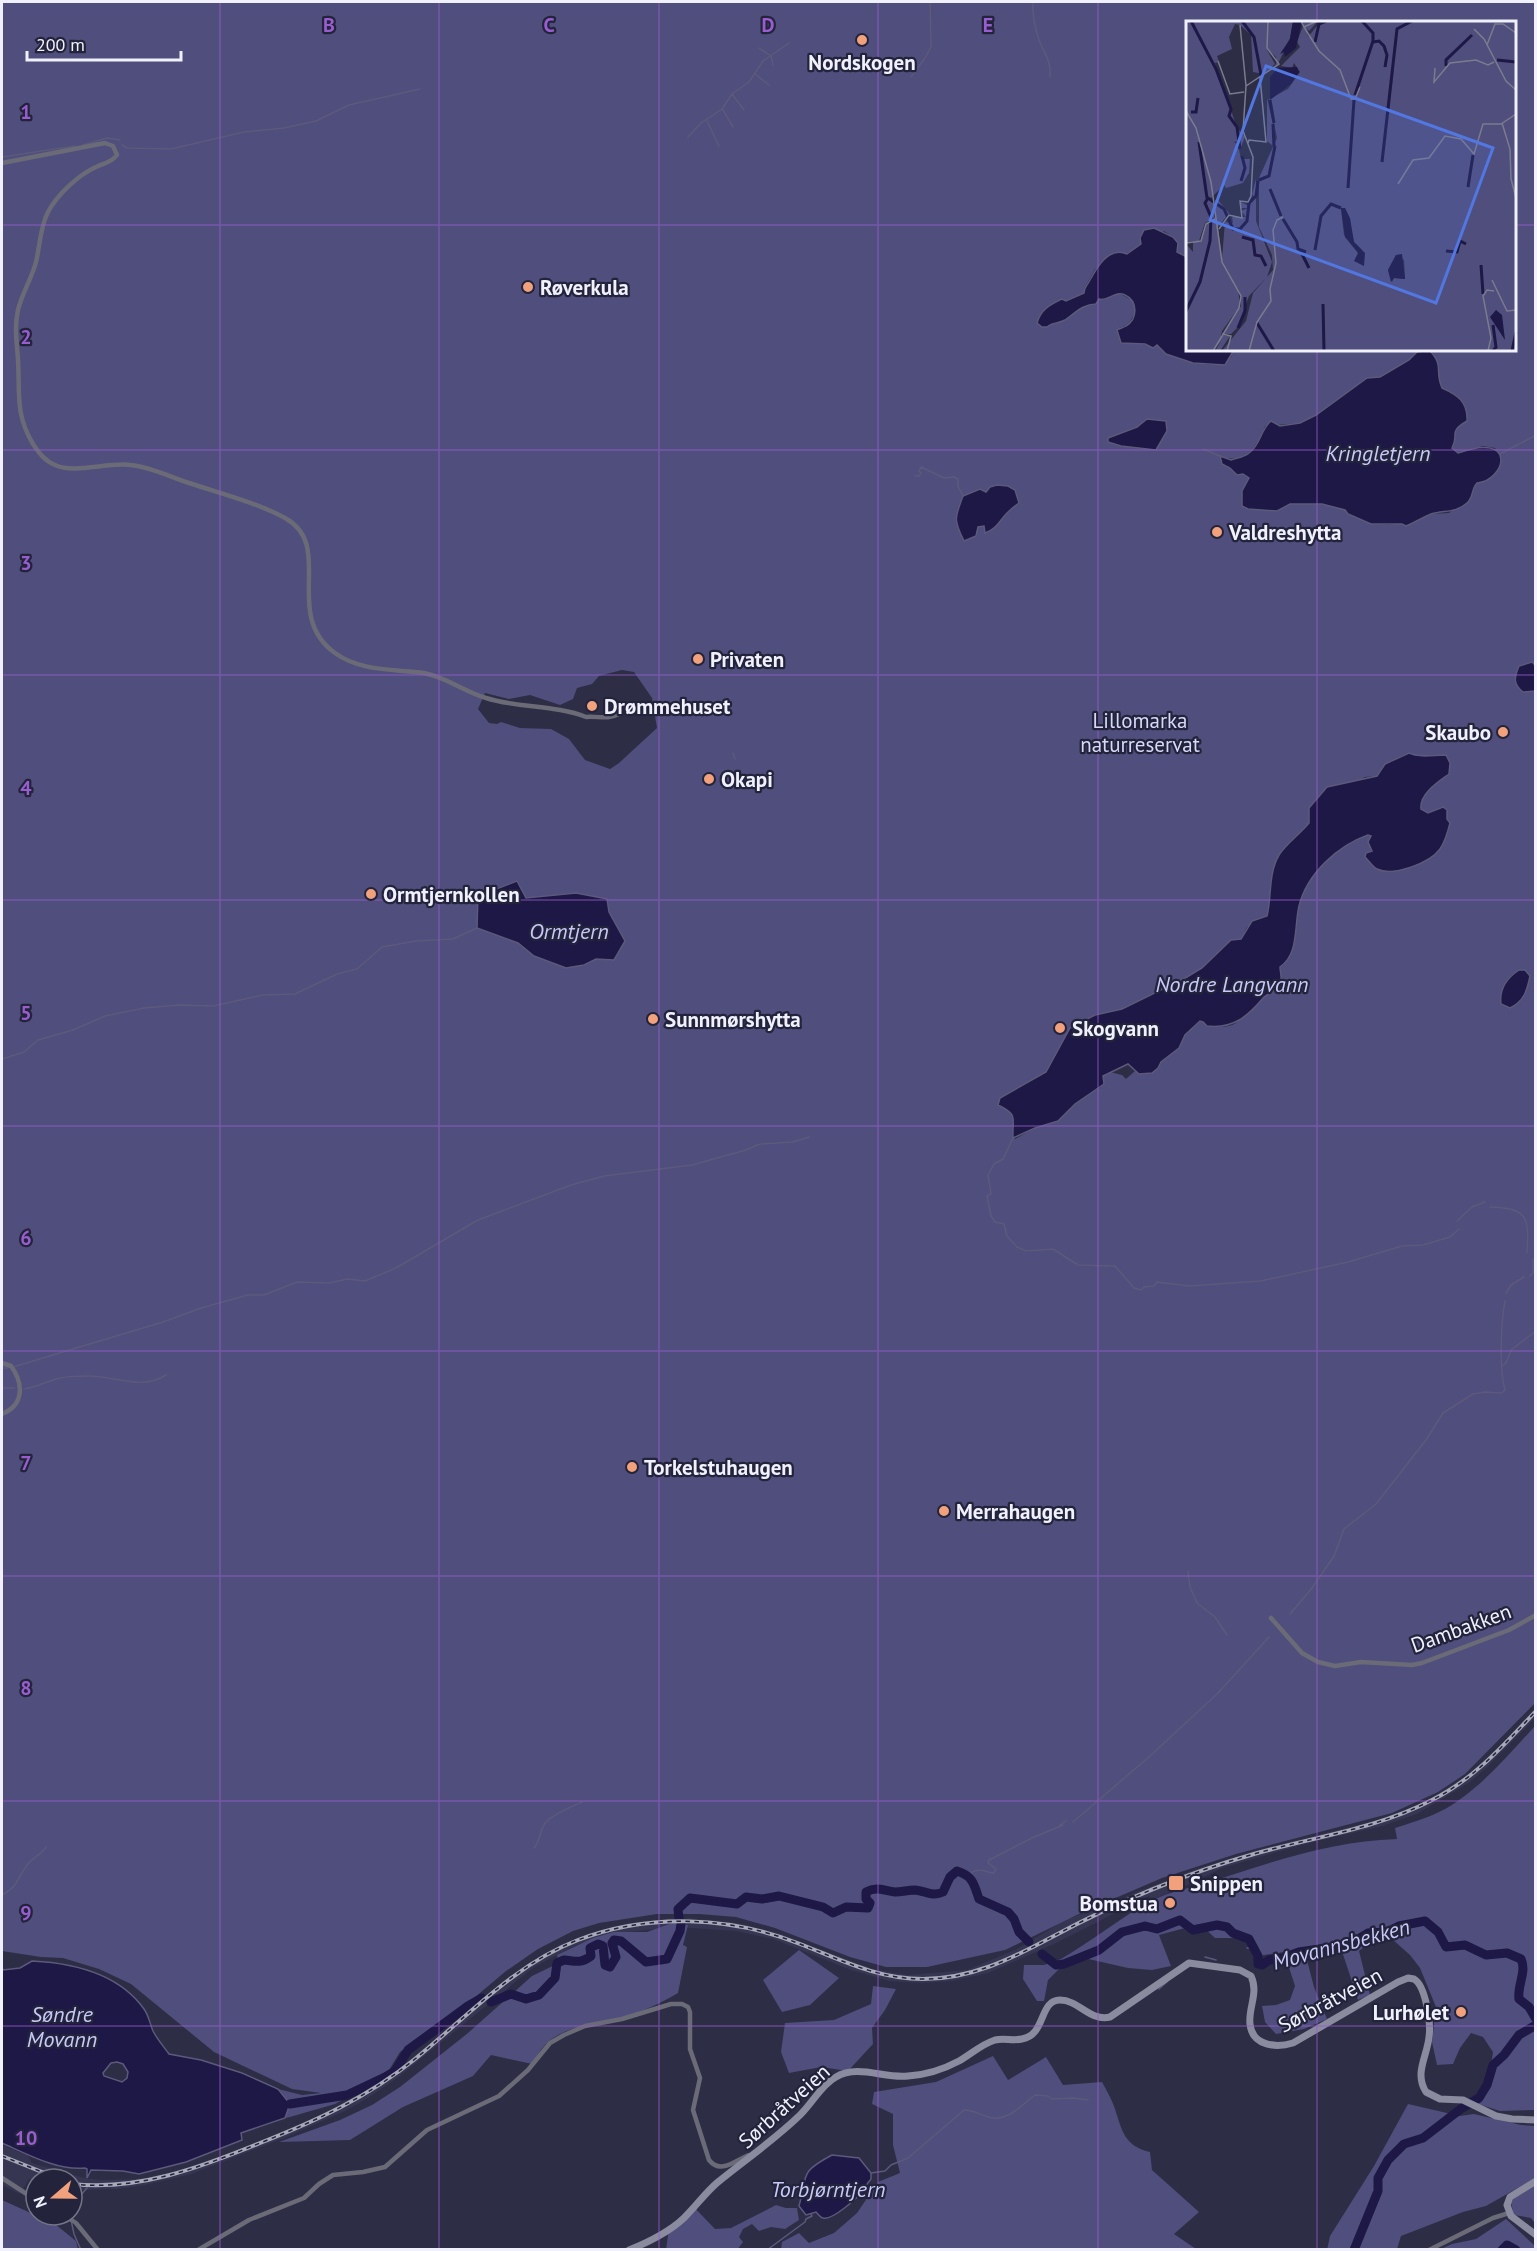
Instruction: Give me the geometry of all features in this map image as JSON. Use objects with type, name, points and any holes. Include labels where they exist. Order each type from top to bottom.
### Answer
[{"type":"street","points":[[2,163],[105,143],[113,146],[117,155],[107,164],[95,167],[77,179],[49,209],[35,265],[19,308],[16,339],[19,410],[27,434],[44,459],[57,466],[70,468],[101,464],[135,465],[210,489],[294,523],[305,537],[308,550],[310,573],[308,600],[315,629],[335,653],[356,663],[382,670],[426,673],[484,698],[507,704],[607,719],[619,714]]},
{"type":"street","points":[[2,1363],[11,1366],[21,1388],[17,1403],[2,1413]]},
{"type":"street","name":"Dambakken","points":[[1271,1618],[1306,1656],[1335,1665],[1361,1662],[1412,1665],[1509,1630],[1536,1615]]},
{"type":"street","name":"Sørbråtveien","points":[[629,2250],[670,2229],[713,2186],[799,2116],[827,2084],[840,2075],[855,2071],[906,2077],[941,2069],[992,2041],[1020,2040],[1031,2036],[1038,2029],[1049,2005],[1056,2000],[1066,2001],[1097,2017],[1110,2017],[1189,1963],[1240,1970],[1251,1976],[1254,1999],[1250,2027],[1259,2041],[1275,2046],[1287,2045],[1299,2040],[1398,1982],[1408,1978],[1417,1981],[1423,1994],[1430,2031],[1420,2075],[1421,2084],[1428,2094],[1434,2098],[1467,2102],[1496,2116],[1536,2120]]},
{"type":"street","points":[[198,2250],[249,2220],[304,2198],[333,2175],[384,2167],[427,2130],[479,2107],[503,2093],[557,2038],[585,2026],[624,2018],[670,2004],[682,2004],[688,2007],[690,2012],[690,2049],[700,2078],[693,2110],[709,2160],[715,2166],[723,2167],[755,2154]]},
{"type":"street","points":[[2,2178],[24,2192]]},
{"type":"street","points":[[1536,2181],[1510,2198],[1507,2205],[1509,2213],[1516,2221],[1536,2235]]},
{"type":"street","points":[[1429,2250],[1493,2218],[1509,2213]]},
{"type":"street","points":[[76,2227],[98,2250]]},
{"type":"shaded area","points":[[1535,1708],[1535,1718],[1486,1768],[1470,1782],[1417,1814],[1379,1827],[1308,1843],[1222,1868],[1151,1900],[1149,1896],[1054,1944],[988,1973],[952,1981],[922,1983],[889,1981],[851,1970],[773,1939],[735,1931],[676,1927],[617,1933],[576,1945],[534,1967],[397,2078],[345,2111],[284,2138],[191,2174],[145,2185],[84,2190],[84,2178],[145,2179],[162,2176],[207,2162],[319,2118],[365,2094],[394,2073],[508,1978],[548,1951],[616,1926],[676,1918],[678,1920],[688,1918],[736,1923],[775,1932],[872,1969],[907,1975],[967,1970],[1017,1949],[1063,1921],[1191,1871],[1254,1851],[1378,1820],[1415,1806],[1465,1777],[1500,1746]]},
{"type":"shaded area","points":[[2,2145],[28,2156],[32,2163],[46,2167],[24,2167],[24,2187],[20,2194],[2,2185]]},
{"type":"green space","name":"Lillomarka naturreservat","points":[[2,2],[1535,2],[1536,673],[1523,692],[1536,691],[1536,1702],[1465,1774],[1438,1792],[1392,1813],[1236,1854],[1162,1878],[1083,1912],[1005,1950],[927,1967],[886,1967],[850,1957],[775,1928],[736,1917],[699,1914],[657,1914],[599,1923],[573,1931],[538,1949],[506,1971],[461,2009],[400,2052],[389,2070],[360,2087],[364,2087],[335,2104],[285,2118],[290,2104],[278,2089],[302,2095],[321,2093],[292,2089],[214,2052],[131,1984],[99,1969],[63,1958],[2,1951]],"holes":[[[1147,419],[1156,450],[1121,446],[1108,442],[1137,427]],[[622,670],[634,672],[652,698],[657,728],[610,769],[585,760],[569,739],[551,729],[520,728],[501,722],[489,723],[478,709],[485,693],[509,699],[530,695],[560,705],[573,699],[577,688],[592,684],[599,676]],[[1385,764],[1437,783],[1423,798],[1421,809],[1428,813],[1442,807],[1367,858],[1372,848],[1371,836],[1368,834],[1331,856],[1317,870],[1303,890],[1291,946],[1257,997],[1236,1023],[1222,1027],[1200,1021],[1184,1035],[1179,1048],[1161,1062],[1158,1068],[1139,1074],[1135,1071],[1126,1079],[1122,1075],[1110,1072],[1103,1076],[1101,1087],[1090,1092],[1058,1121],[1035,1128],[1015,1139],[1013,1136],[1014,1117],[1000,1098],[1046,1072],[1058,1052],[1095,1015],[1122,1009],[1187,977],[1202,968],[1231,940],[1241,939],[1247,927],[1267,916],[1271,900],[1271,879],[1289,845],[1309,823],[1309,808],[1365,777],[1377,776]],[[576,893],[606,899],[609,912],[624,941],[614,959],[596,959],[584,965],[534,956],[518,943],[477,928],[526,898]]]},
{"type":"green space","points":[[1535,1726],[1535,2110],[1500,2111],[1478,2104],[1477,2093],[1489,2079],[1493,2052],[1483,2037],[1471,2033],[1460,2048],[1453,2064],[1437,2065],[1432,2042],[1436,2007],[1420,1968],[1410,1955],[1392,1939],[1372,1941],[1359,1951],[1370,1995],[1358,2000],[1339,1942],[1311,1953],[1307,1960],[1314,1987],[1327,2019],[1304,2029],[1276,2034],[1265,2022],[1262,2006],[1276,2005],[1290,2000],[1295,1986],[1284,1952],[1258,1956],[1247,1938],[1215,1938],[1200,1924],[1159,1935],[1171,1966],[1152,1970],[1128,1968],[1084,1958],[1061,1967],[1048,1980],[1044,2001],[1037,2001],[1023,1979],[1024,1965],[1044,1965],[1061,1959],[1118,1921],[1167,1894],[1325,1848],[1397,1839],[1395,1828],[1452,1805],[1490,1774]]},
{"type":"green space","points":[[675,1922],[688,1925],[683,1945],[687,1947],[678,1993],[672,1997],[630,2015],[561,2033],[545,2045],[532,2064],[491,2055],[473,2076],[403,2107],[350,2140],[279,2142],[340,2120],[372,2105],[400,2087],[468,2033],[532,1976],[559,1963],[557,1955],[593,1938],[614,1932],[647,1932]]},
{"type":"green space","points":[[799,1950],[839,1978],[810,2005],[782,2012],[763,1980]]},
{"type":"green space","points":[[873,1986],[896,1989],[872,2028],[873,2044],[848,2071],[821,2067],[789,2073],[781,2052],[785,2023],[834,2020],[871,2004]]},
{"type":"green space","points":[[993,2056],[1008,2080],[1046,2057],[1063,2085],[1102,2082],[1125,2136],[1135,2146],[1150,2152],[1152,2170],[1199,2212],[1174,2234],[1196,2249],[781,2249],[782,2242],[799,2233],[809,2243],[834,2233],[857,2213],[878,2182],[900,2173],[893,2145],[893,2114],[872,2104],[874,2092],[936,2082]]},
{"type":"green space","points":[[1408,2104],[1460,2116],[1474,2114],[1535,2126],[1535,2178],[1486,2206],[1463,2212],[1401,2236],[1397,2249],[1327,2250],[1330,2236],[1374,2166]]},
{"type":"green space","points":[[1535,2184],[1535,2223],[1531,2218],[1514,2215],[1511,2203],[1514,2198]]},
{"type":"green space","points":[[2,2200],[24,2210],[24,2227],[59,2227],[76,2241],[78,2249],[2,2249]]},
{"type":"green space","points":[[692,2205],[715,2229],[731,2228],[776,2205],[797,2208],[799,2220],[785,2229],[771,2227],[759,2231],[752,2224],[743,2229],[739,2237],[743,2242],[738,2249],[666,2250],[669,2228]]},
{"type":"green space","points":[[1506,2219],[1535,2246],[1535,2249],[1441,2249],[1476,2239]]},
{"type":"water","points":[[1154,228],[1173,237],[1178,243],[1177,252],[1186,256],[1186,351],[1233,351],[1225,365],[1193,363],[1166,354],[1157,345],[1153,348],[1145,344],[1121,343],[1117,330],[1130,323],[1135,310],[1132,301],[1121,294],[1099,299],[1096,304],[1083,307],[1065,320],[1047,327],[1042,327],[1037,323],[1041,314],[1050,306],[1062,299],[1066,301],[1084,293],[1100,264],[1109,255],[1121,252],[1127,254],[1141,244],[1140,238],[1144,230]]},
{"type":"water","name":"Kringletjern","points":[[1430,351],[1434,355],[1442,388],[1461,400],[1466,409],[1467,421],[1457,428],[1452,448],[1458,453],[1477,448],[1491,448],[1498,452],[1501,459],[1494,474],[1475,485],[1467,503],[1454,510],[1431,514],[1406,526],[1371,524],[1348,514],[1345,510],[1322,504],[1290,504],[1277,511],[1248,509],[1242,506],[1242,491],[1249,478],[1243,474],[1237,475],[1222,464],[1220,456],[1231,460],[1245,455],[1253,450],[1271,421],[1280,426],[1300,423],[1316,415],[1367,378],[1380,377],[1409,360],[1417,352]]},
{"type":"water","points":[[1147,419],[1166,421],[1167,431],[1156,450],[1121,446],[1108,442],[1108,438],[1137,427]]},
{"type":"water","points":[[1008,486],[1015,490],[1019,503],[992,529],[985,533],[984,526],[978,527],[976,536],[964,541],[956,518],[963,496],[980,489],[986,492],[990,487]]},
{"type":"water","points":[[1532,662],[1535,665],[1535,691],[1523,692],[1516,683],[1516,674],[1519,666]]},
{"type":"water","name":"Nordre Langvann","points":[[1409,753],[1422,756],[1446,755],[1450,763],[1449,774],[1426,793],[1421,804],[1421,809],[1428,813],[1443,807],[1447,810],[1447,819],[1450,823],[1443,843],[1435,854],[1411,867],[1384,871],[1376,868],[1365,857],[1366,853],[1372,851],[1368,842],[1371,836],[1368,835],[1345,846],[1316,872],[1309,883],[1299,906],[1293,948],[1286,962],[1280,967],[1281,983],[1252,1010],[1240,1020],[1225,1025],[1207,1026],[1200,1021],[1185,1035],[1179,1048],[1161,1062],[1152,1073],[1139,1074],[1128,1064],[1103,1076],[1104,1084],[1075,1104],[1058,1121],[1013,1138],[1013,1118],[1009,1112],[998,1105],[1000,1098],[1046,1072],[1070,1028],[1095,1015],[1122,1009],[1187,977],[1202,968],[1231,940],[1241,939],[1252,921],[1267,916],[1272,877],[1279,855],[1309,823],[1309,808],[1327,787],[1377,776],[1385,764]]},
{"type":"water","name":"Ormtjern","points":[[517,881],[526,898],[576,893],[607,899],[609,912],[625,941],[614,960],[596,959],[584,965],[566,968],[534,956],[518,943],[477,928],[478,896]]},
{"type":"water","points":[[1519,970],[1525,970],[1530,976],[1529,981],[1522,999],[1510,1008],[1501,1004],[1501,993],[1508,980]]},
{"type":"water","name":"Søndre Movann","points":[[32,1961],[48,1962],[79,1968],[108,1979],[134,1997],[144,2009],[155,2034],[169,2054],[201,2060],[242,2073],[278,2089],[290,2104],[285,2118],[241,2133],[242,2140],[186,2162],[139,2174],[91,2170],[87,2178],[87,2169],[84,2167],[64,2167],[53,2164],[2,2143],[2,1967],[3,1970],[20,1968]],"holes":[[[117,2062],[123,2064],[128,2072],[127,2078],[122,2082],[104,2076],[103,2073],[111,2063]]]},
{"type":"water","name":"Torbjørntjern","points":[[832,2155],[859,2158],[871,2173],[871,2179],[855,2199],[832,2216],[822,2218],[816,2212],[806,2215],[799,2206],[806,2176],[814,2166]]},
{"type":"waterway","points":[[911,77],[931,47],[930,2]]},
{"type":"waterway","points":[[1033,2],[1035,26],[1049,62],[1050,77]]},
{"type":"waterway","points":[[688,137],[701,123],[722,109],[732,94],[749,82],[763,61],[789,43]]},
{"type":"waterway","points":[[759,48],[771,56],[773,65]]},
{"type":"waterway","points":[[755,74],[769,85]]},
{"type":"waterway","points":[[122,145],[127,148],[171,149],[244,132],[284,128],[316,121],[349,105],[420,89]]},
{"type":"waterway","points":[[732,94],[744,110]]},
{"type":"waterway","points":[[723,110],[733,127]]},
{"type":"waterway","points":[[707,121],[719,146]]},
{"type":"waterway","points":[[83,145],[107,138],[120,140]]},
{"type":"waterway","points":[[2,157],[75,146]]},
{"type":"waterway","points":[[1500,454],[1536,435]]},
{"type":"waterway","points":[[1203,449],[1220,456]]},
{"type":"waterway","points":[[915,476],[919,476],[921,467],[944,478],[954,477],[958,479],[958,486],[963,496]]},
{"type":"waterway","points":[[733,753],[735,759]]},
{"type":"waterway","points":[[2,1059],[24,1052],[38,1040],[73,1030],[105,1016],[144,1008],[180,1005],[213,1006],[263,995],[295,994],[337,974],[357,969],[382,947],[416,941],[453,939],[477,928]]},
{"type":"waterway","points":[[13,1367],[163,1322],[201,1308],[248,1295],[264,1295],[297,1282],[329,1283],[347,1279],[365,1281],[396,1268],[478,1220],[571,1185],[604,1176],[692,1165],[760,1144],[793,1142],[809,1137]]},
{"type":"waterway","points":[[1013,1138],[1003,1159],[994,1164],[988,1175],[991,1194],[987,1196],[991,1216],[995,1222],[1004,1224],[1007,1236],[1017,1247],[1026,1251],[1053,1249],[1078,1265],[1115,1266],[1134,1288],[1141,1290],[1144,1287],[1154,1286],[1157,1282],[1189,1286],[1261,1281],[1348,1262],[1402,1246],[1423,1245],[1450,1237],[1459,1229]]},
{"type":"waterway","points":[[1457,1221],[1472,1207],[1485,1202]]},
{"type":"waterway","points":[[1490,1207],[1513,1210],[1524,1218],[1528,1232],[1527,1253]]},
{"type":"waterway","points":[[1530,1276],[1533,1273],[1533,1259]]},
{"type":"waterway","points":[[1506,1293],[1511,1285],[1524,1277]]},
{"type":"waterway","points":[[1290,1614],[1312,1588],[1334,1556],[1344,1529],[1376,1504],[1426,1440],[1443,1413],[1473,1394],[1502,1393],[1505,1390],[1501,1345],[1505,1301]]},
{"type":"waterway","points":[[1502,1366],[1506,1363],[1511,1350],[1536,1331]]},
{"type":"waterway","points":[[2,1368],[8,1368]]},
{"type":"waterway","points":[[24,1389],[70,1376],[147,1382],[166,1375]]},
{"type":"waterway","points":[[2,1388],[15,1388]]},
{"type":"waterway","points":[[1188,1571],[1190,1587],[1197,1603],[1215,1617],[1227,1635]]},
{"type":"waterway","points":[[1073,1822],[1150,1756],[1218,1693],[1269,1637]]},
{"type":"waterway","points":[[534,1848],[542,1828],[550,1818],[582,1802]]},
{"type":"waterway","points":[[1060,1825],[1067,1820]]},
{"type":"waterway","points":[[971,1878],[972,1872],[975,1871],[994,1873],[996,1869],[988,1863],[989,1860],[1063,1825]]},
{"type":"waterway","points":[[2,1895],[12,1888],[31,1860],[46,1847]]},
{"type":"waterway","name":"Movannsbekken","points":[[679,1919],[678,1909],[690,1898],[737,1904],[746,1897],[762,1899],[779,1896],[823,1907],[833,1913],[846,1907],[868,1908],[870,1903],[866,1899],[866,1892],[870,1890],[895,1892],[915,1890],[932,1894],[939,1893],[943,1892],[950,1877],[957,1871],[970,1878],[979,1899],[1008,1912],[1014,1919],[1019,1932],[1029,1942]]},
{"type":"waterway","name":"Movannsbekken","points":[[1042,1954],[1056,1965],[1064,1964],[1099,1950],[1122,1932],[1145,1926],[1157,1929],[1180,1920],[1193,1930],[1217,1925],[1227,1927],[1233,1933],[1249,1939],[1258,1956],[1258,1964],[1262,1965],[1269,1960],[1299,1952],[1340,1946],[1353,1942],[1368,1933],[1387,1932],[1399,1926],[1425,1921],[1438,1932],[1446,1947],[1465,1945],[1486,1955],[1507,1953],[1521,1959],[1523,1969],[1519,1999],[1529,2007],[1536,2019]]},
{"type":"waterway","name":"Movannsbekken","points":[[491,2002],[511,1994],[526,1999],[539,1995],[555,1978],[557,1963],[564,1960],[584,1960],[591,1956],[590,1948],[598,1944],[603,1946],[605,1965],[610,1967],[616,1957],[612,1943],[614,1940],[621,1941],[646,1962],[667,1959],[681,1924]]},
{"type":"waterway","name":"Movannsbekken","points":[[1247,1948],[1254,1948]]},
{"type":"waterway","points":[[1205,1957],[1216,1960]]},
{"type":"waterway","points":[[1159,1989],[1167,1982]]},
{"type":"waterway","name":"Movannsbekken","points":[[290,2104],[347,2095],[385,2077],[395,2071],[408,2050],[482,1998]]},
{"type":"waterway","name":"Movannsbekken","points":[[1354,2250],[1378,2191],[1378,2178],[1388,2160],[1404,2144],[1423,2138],[1479,2098],[1487,2085],[1493,2065],[1519,2035],[1536,2025]]},
{"type":"waterway","points":[[871,2173],[885,2171],[891,2165],[908,2158],[964,2110],[999,2118],[1016,2111],[1035,2095],[1048,2096],[1052,2099],[1088,2100]]},
{"type":"waterway","points":[[84,2191],[87,2188]]},
{"type":"waterway","points":[[767,2250],[805,2222],[812,2216],[811,2214]]},
{"type":"waterway","points":[[73,2227],[81,2250]]},
{"type":"waterway","name":"Movannsbekken","points":[[1502,2250],[1507,2245],[1516,2250]]},
{"type":"railway","points":[[84,2184],[121,2184],[168,2176],[237,2152],[321,2117],[397,2073],[492,1993],[533,1963],[555,1950],[605,1931],[661,1922],[718,1923],[773,1935],[860,1968],[891,1976],[923,1979],[958,1976],[1006,1960],[1101,1912],[1176,1880],[1254,1854],[1367,1825],[1411,1810],[1447,1792],[1475,1772],[1536,1711]]},
{"type":"railway","points":[[2,2156],[30,2167]]},
{"type":"place","name":"Nordskogen","points":[[862,40]]},
{"type":"place","name":"Røverkula","points":[[528,287]]},
{"type":"place","name":"Valdreshytta","points":[[1217,532]]},
{"type":"place","name":"Privaten","points":[[698,659]]},
{"type":"place","name":"Drømmehuset","points":[[592,706]]},
{"type":"place","name":"Skaubo","points":[[1503,732]]},
{"type":"place","name":"Okapi","points":[[709,779]]},
{"type":"place","name":"Ormtjernkollen","points":[[371,894]]},
{"type":"place","name":"Sunnmørshytta","points":[[653,1019]]},
{"type":"place","name":"Skogvann","points":[[1060,1028]]},
{"type":"place","name":"Torkelstuhaugen","points":[[632,1467]]},
{"type":"place","name":"Merrahaugen","points":[[944,1511]]},
{"type":"place","name":"Snippen","points":[[1176,1883]]},
{"type":"place","name":"Bomstua","points":[[1170,1903]]},
{"type":"place","name":"Lurhølet","points":[[1461,2012]]}]
